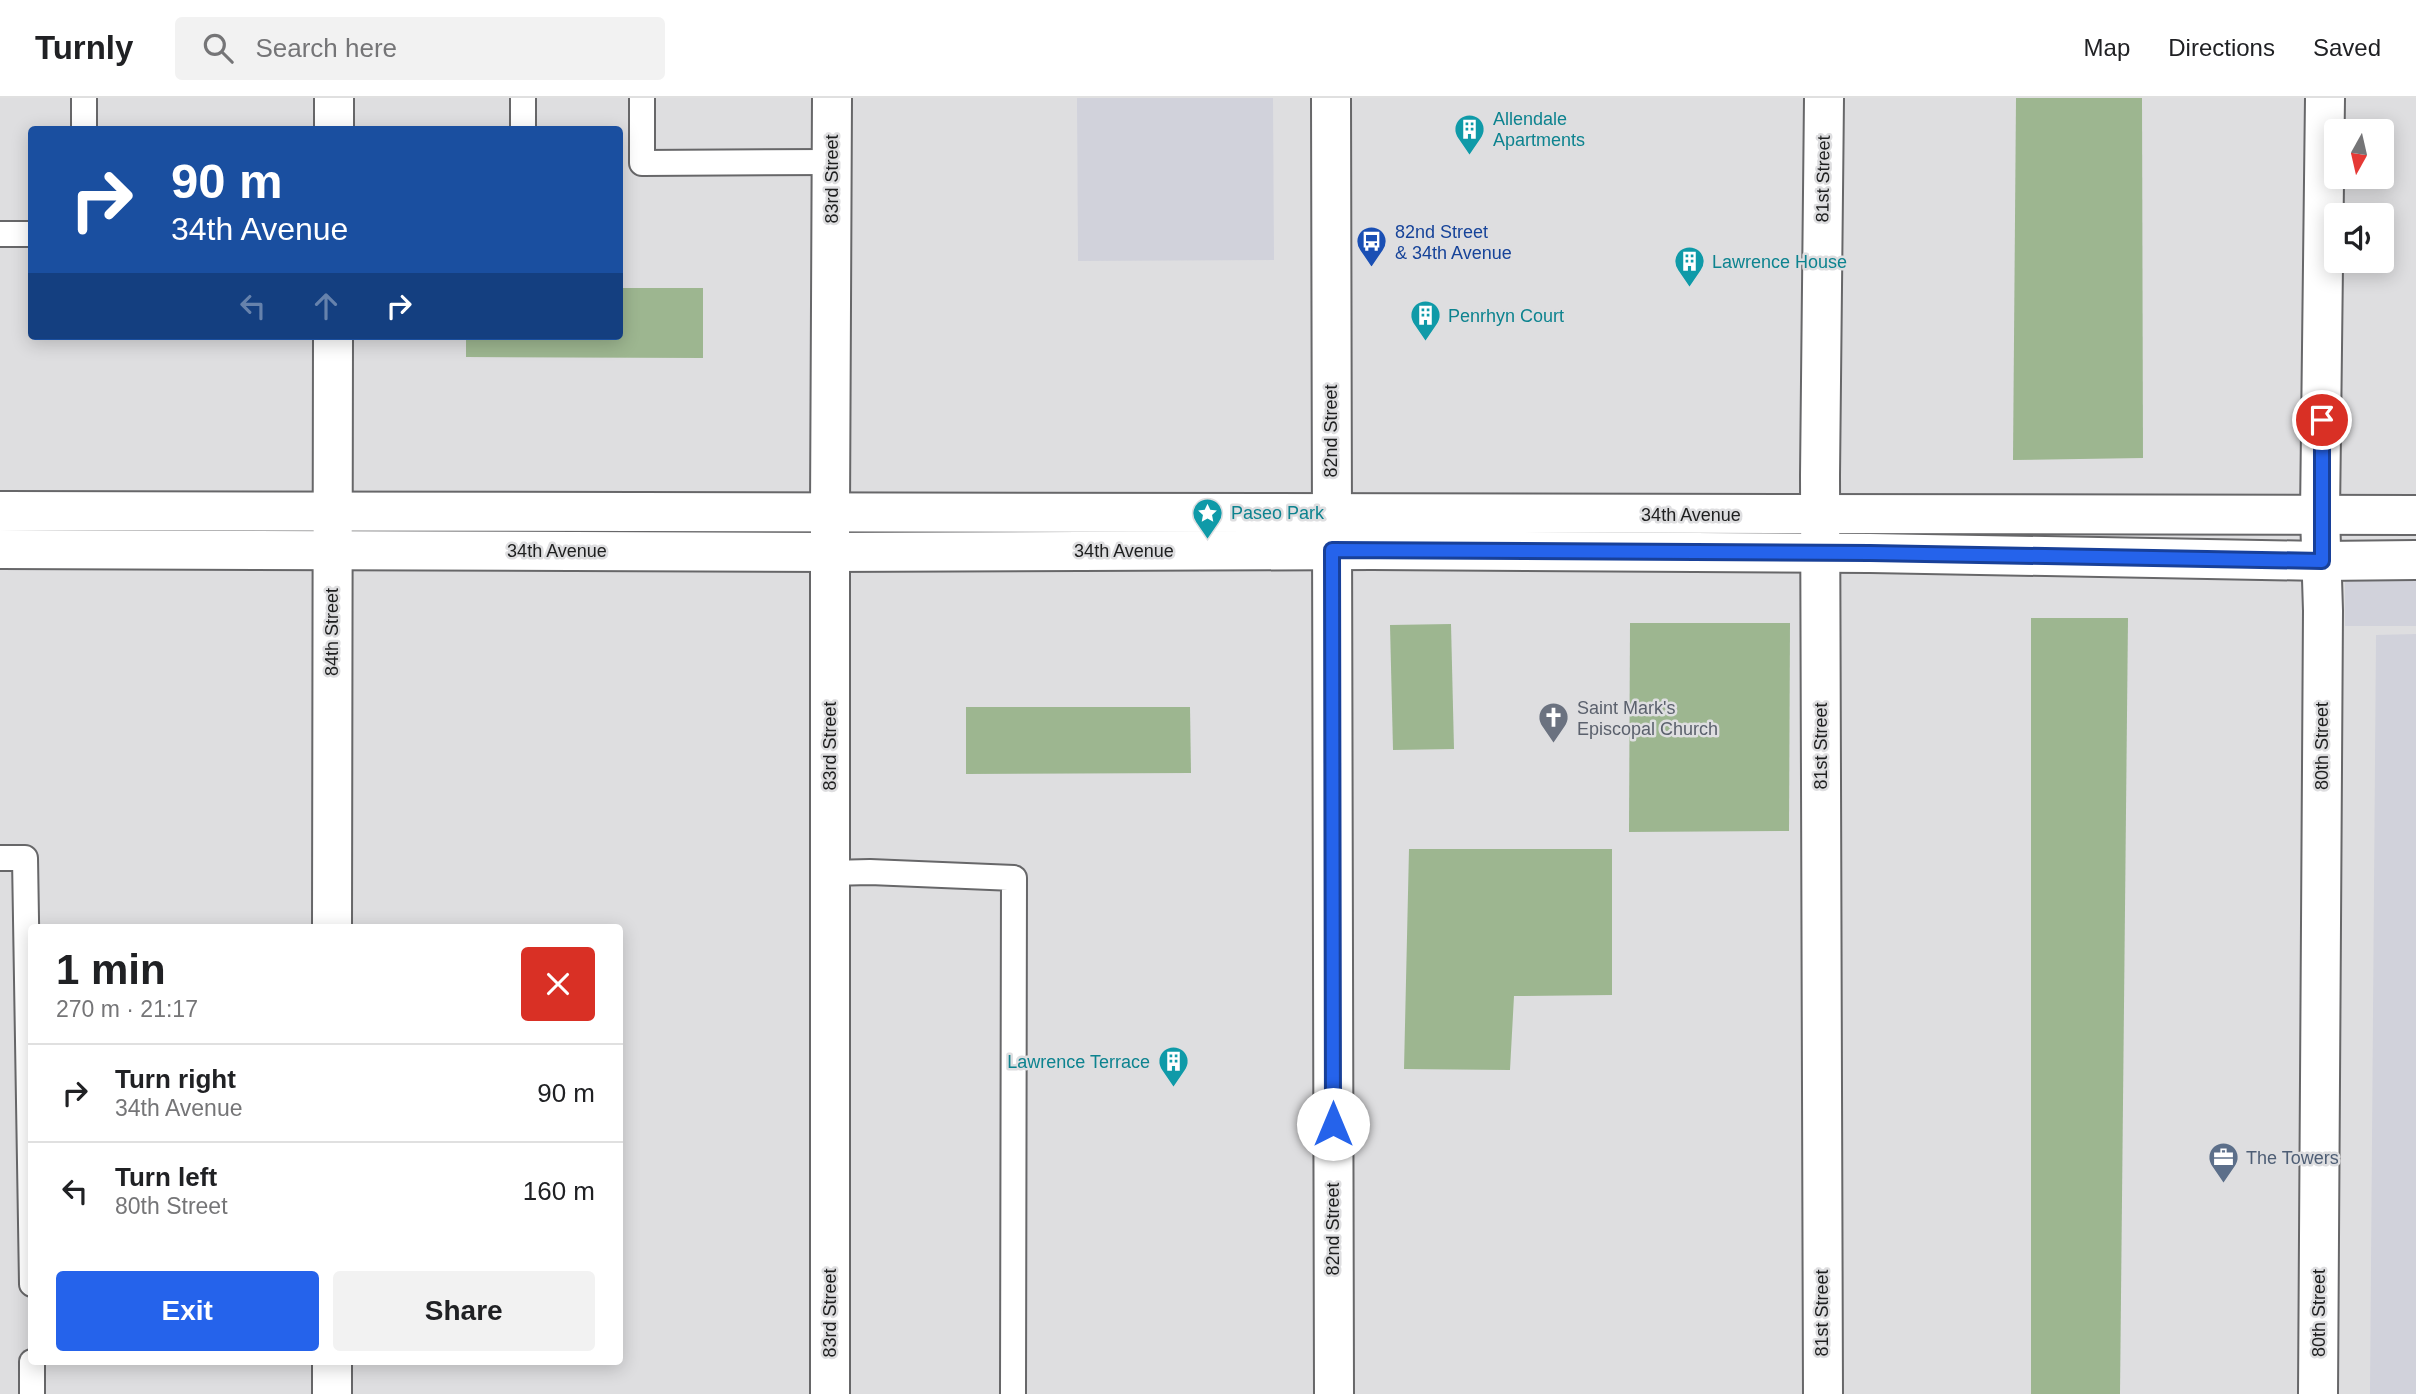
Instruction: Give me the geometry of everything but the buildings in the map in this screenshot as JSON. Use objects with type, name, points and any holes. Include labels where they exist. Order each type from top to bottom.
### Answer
[{"type":"street","points":[[334,98],[334,126]]},
{"type":"street","name":"83rd Street","points":[[830,1394],[832,98]]},
{"type":"street","name":"82nd Street","points":[[1331,98],[1334,1394]]},
{"type":"street","name":"81st Street","points":[[1823,1394],[1820,515],[1824,98]]},
{"type":"street","name":"80th Street","points":[[2318,1394],[2322,561],[2320,515],[2325,98]]},
{"type":"street","name":"84th Street","points":[[332,924],[333,340]]},
{"type":"street","name":"34th Avenue","points":[[0,511],[830,512],[1820,553],[2322,561],[2416,560]]},
{"type":"street","name":"34th Avenue","points":[[0,549],[830,552],[1820,515],[2416,515]]},
{"type":"street","points":[[332,1365],[332,1394]]},
{"type":"lane","points":[[84,98],[84,126]]},
{"type":"lane","points":[[523,98],[523,126]]},
{"type":"lane","points":[[642,98],[642,163],[832,162]]},
{"type":"lane","points":[[0,234],[28,234]]},
{"type":"lane","points":[[0,858],[25,858],[28,1041]]},
{"type":"lane","points":[[830,873],[1014,878],[1013,1394]]},
{"type":"lane","points":[[32,1365],[32,1394]]},
{"type":"shaded area","points":[[1077,98],[1273,98],[1274,260],[1078,261]]},
{"type":"shaded area","points":[[2345,575],[2416,575],[2416,626],[2345,626]]},
{"type":"shaded area","points":[[2416,634],[2416,1394],[2370,1394],[2376,635]]},
{"type":"green space","points":[[2016,98],[2142,98],[2143,458],[2013,460]]},
{"type":"green space","points":[[623,288],[703,288],[703,358],[466,357],[466,340],[623,340]]},
{"type":"green space","points":[[2031,618],[2128,618],[2120,1394],[2031,1394]]},
{"type":"green space","points":[[1630,623],[1790,623],[1789,831],[1629,832]]},
{"type":"green space","points":[[1451,624],[1454,749],[1393,750],[1390,625]]},
{"type":"green space","points":[[966,707],[1190,707],[1191,773],[966,774]]},
{"type":"green space","points":[[1409,849],[1612,849],[1612,995],[1514,996],[1510,1070],[1404,1069]]},
{"type":"place","name":"Allendale Apartments","points":[[1470,156]]},
{"type":"place","name":"82nd Street & 34th Avenue","points":[[1372,269]]},
{"type":"place","name":"Lawrence House","points":[[1689,289]]},
{"type":"place","name":"Penrhyn Court","points":[[1425,343]]},
{"type":"place","name":"Paseo Park","points":[[1208,540]]},
{"type":"place","name":"Saint Mark's Episcopal Church","points":[[1554,745]]},
{"type":"place","name":"Lawrence Terrace","points":[[1173,1089]]},
{"type":"place","name":"The Towers","points":[[2223,1185]]},
{"type":"route","points":[[1333,1124],[1332,550],[1870,553],[2322,561],[2322,420]]}]
